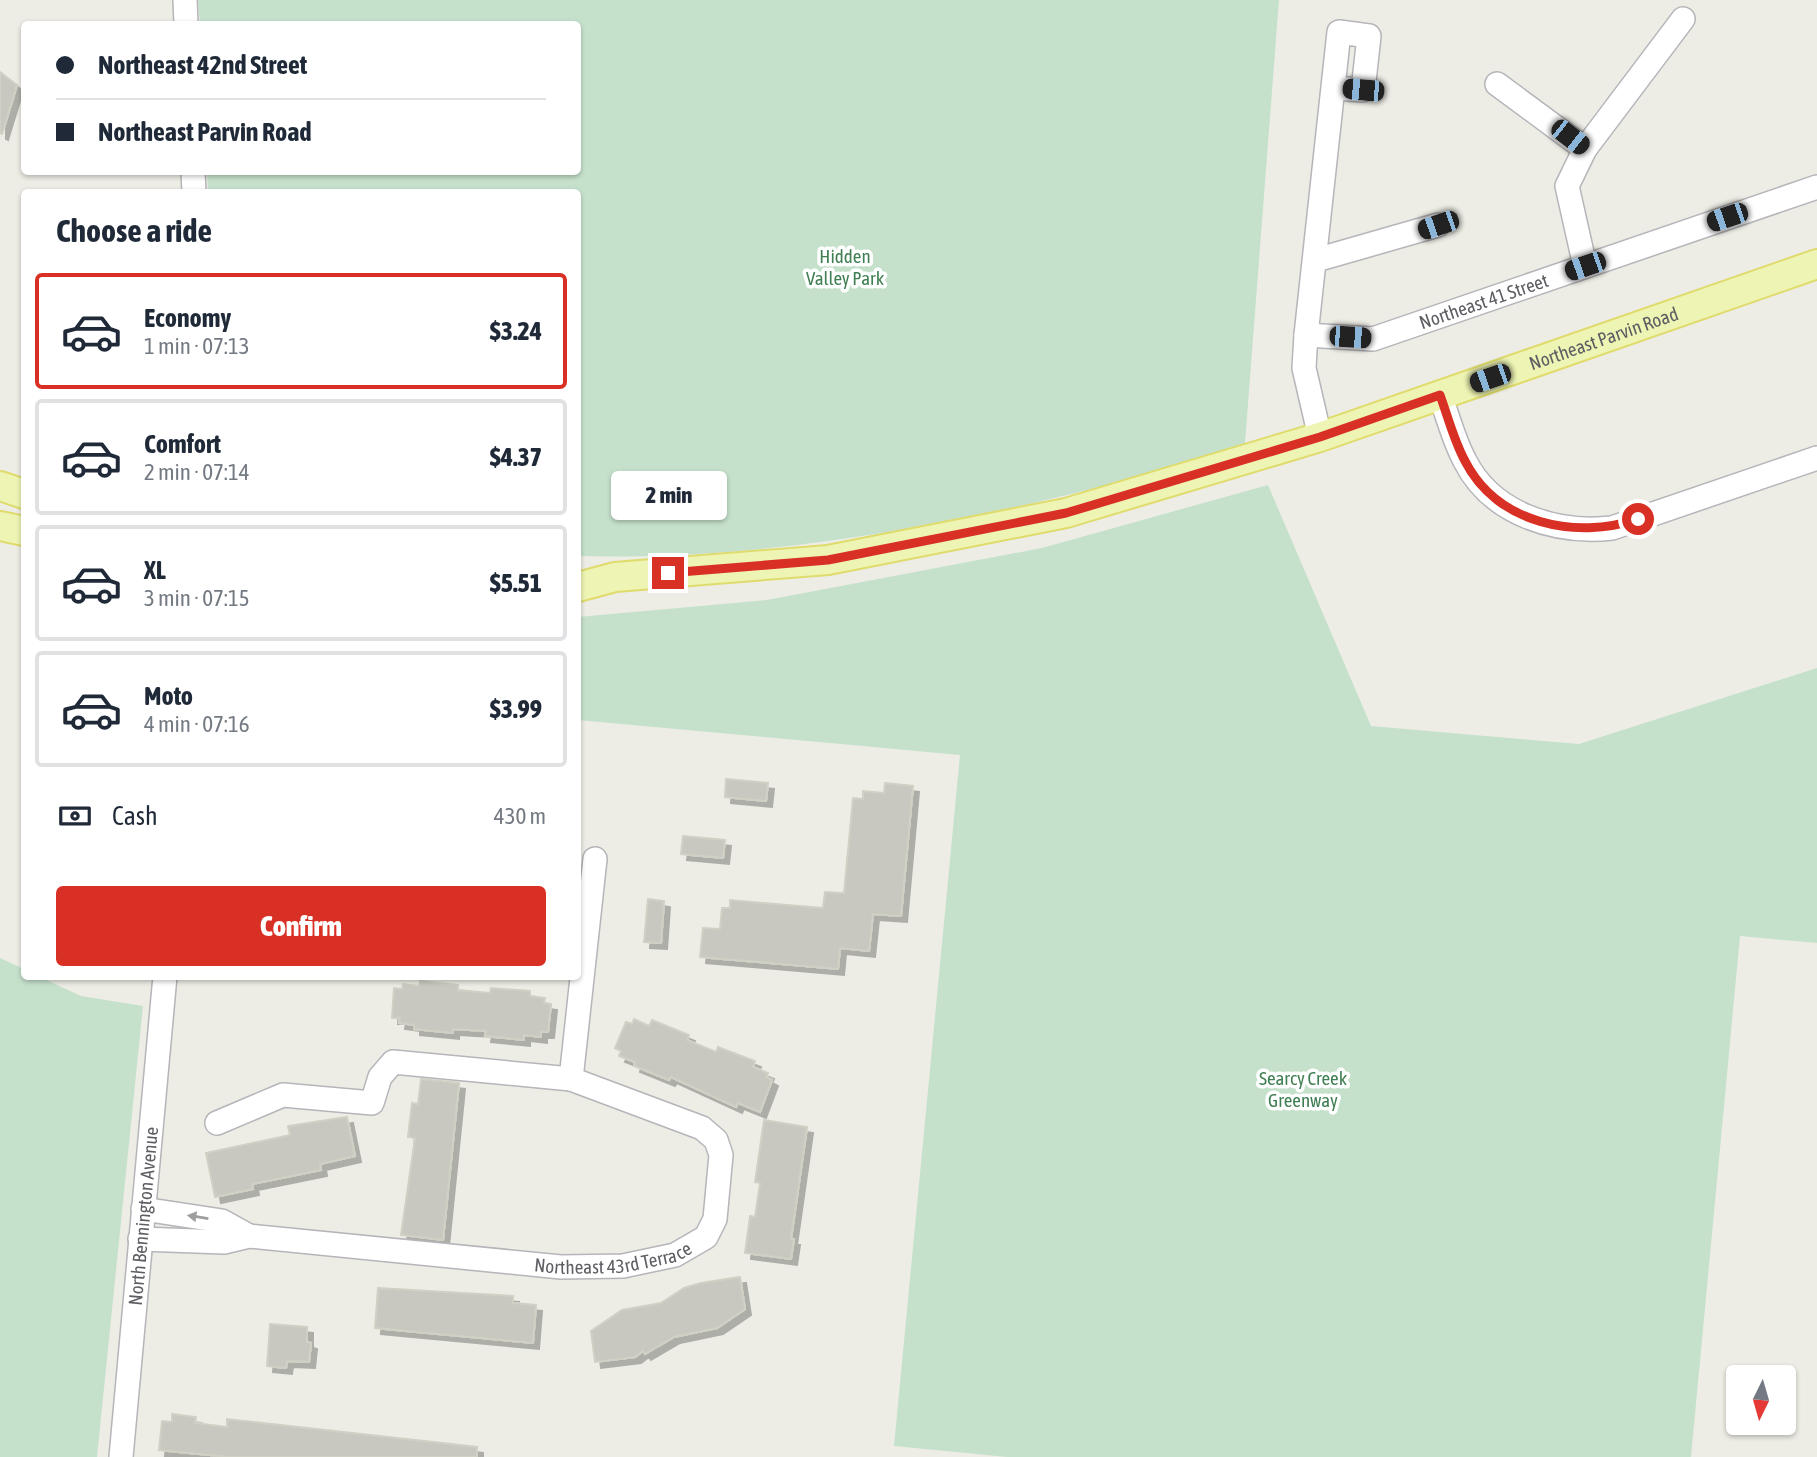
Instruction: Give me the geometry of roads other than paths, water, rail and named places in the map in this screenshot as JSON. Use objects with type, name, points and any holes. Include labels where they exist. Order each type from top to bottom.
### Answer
[{"type":"main road","name":"Northeast Parvin Road","points":[[581,586],[615,577],[828,560],[1040,519],[1320,437],[1817,264]]},
{"type":"main road","points":[[0,486],[21,493]]},
{"type":"main road","points":[[0,526],[21,530]]},
{"type":"main road","name":"Northeast Parvin Road","points":[[581,570],[615,577]]},
{"type":"street","points":[[185,0],[187,21]]},
{"type":"street","points":[[1585,266],[1567,186],[1585,149],[1683,19]]},
{"type":"street","points":[[1497,84],[1585,149]]},
{"type":"street","points":[[1320,437],[1304,368],[1333,88]]},
{"type":"street","name":"Northeast 41 Street","points":[[1306,335],[1373,339],[1817,187]]},
{"type":"street","points":[[1316,260],[1438,225]]},
{"type":"street","points":[[1440,395],[1465,461],[1479,483],[1510,509],[1558,528],[1612,528],[1817,458]]},
{"type":"street","points":[[581,946],[595,859]]},
{"type":"street","name":"North Bennington Avenue","points":[[121,1457],[165,980]]},
{"type":"street","points":[[570,1079],[578,980]]},
{"type":"street","name":"Northeast 43rd Terrace","points":[[140,1238],[223,1242],[249,1236],[561,1267],[623,1266],[675,1255],[706,1237],[715,1219],[721,1155],[716,1140],[702,1128],[570,1079],[393,1062],[380,1077],[372,1102],[283,1095],[217,1123]]},
{"type":"street","name":"Northeast 43rd Terrace","points":[[143,1209],[222,1221],[249,1236]]},
{"type":"park label","name":"Hidden Valley Park","points":[[845,267]]},
{"type":"park label","name":"Searcy Creek Greenway","points":[[1303,1089]]}]
